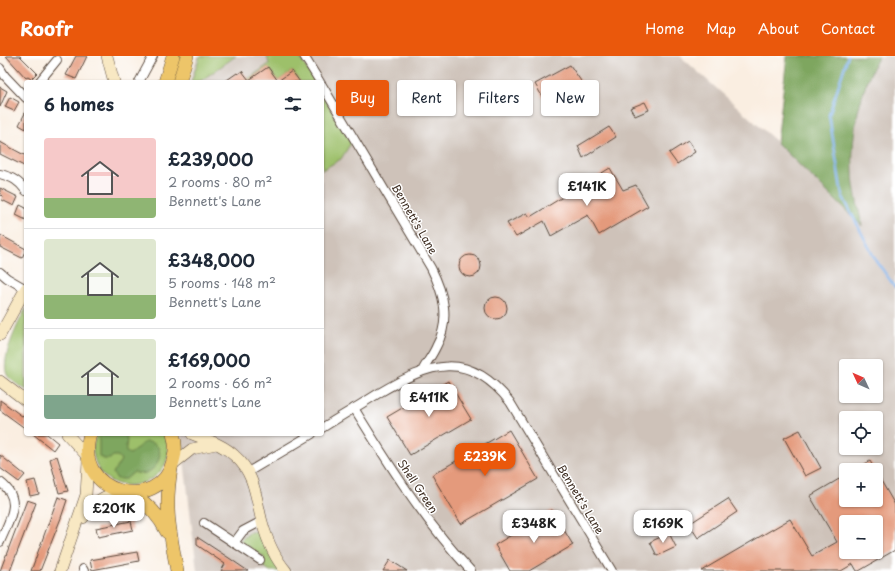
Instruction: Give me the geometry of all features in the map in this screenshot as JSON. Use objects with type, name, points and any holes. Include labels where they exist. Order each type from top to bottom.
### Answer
[{"type":"main road","points":[[166,80],[173,56]]},
{"type":"main road","points":[[180,80],[187,56]]},
{"type":"main road","points":[[90,436],[87,457],[92,470],[99,480],[108,487],[141,499],[154,512],[164,526],[171,541]]},
{"type":"main road","points":[[173,436],[175,450],[167,496],[171,541],[177,571]]},
{"type":"main road","points":[[125,493],[141,492],[152,487],[166,476],[172,466]]},
{"type":"street","points":[[107,56],[113,80]]},
{"type":"street","points":[[140,80],[153,56]]},
{"type":"street","points":[[304,56],[319,80]]},
{"type":"street","points":[[41,80],[57,60]]},
{"type":"street","points":[[0,68],[5,76],[24,96]]},
{"type":"street","name":"Bennett's Lane","points":[[324,88],[431,268],[440,287],[444,307],[444,326],[436,348],[422,371]]},
{"type":"street","points":[[0,174],[12,177],[21,184],[24,189]]},
{"type":"street","points":[[0,272],[6,278],[24,288]]},
{"type":"street","points":[[0,335],[24,293]]},
{"type":"street","name":"Bennett's Lane","points":[[324,427],[407,377],[422,371],[443,367],[464,368],[480,374],[496,385],[510,402],[612,571]]},
{"type":"street","points":[[0,382],[24,400]]},
{"type":"street","name":"Shell Green","points":[[354,408],[405,489],[430,524],[471,571]]},
{"type":"street","points":[[60,571],[76,528],[87,489],[87,457],[69,436]]},
{"type":"street","points":[[197,436],[217,444],[235,455],[248,472],[255,490],[262,521],[271,548],[286,571]]},
{"type":"street","points":[[248,472],[309,436]]},
{"type":"street","points":[[172,466],[192,449],[217,444]]},
{"type":"street","points":[[0,482],[10,491],[14,502],[0,542]]},
{"type":"street","points":[[76,528],[96,501],[109,495],[125,493]]},
{"type":"street","points":[[234,543],[243,531],[262,521]]},
{"type":"street","points":[[204,523],[260,560]]},
{"type":"shaded area","points":[[197,56],[680,56],[777,142],[787,56],[895,56],[895,571],[197,571],[181,436],[324,436],[324,80],[190,80]]},
{"type":"green space","points":[[200,56],[236,56],[202,80],[192,80]]},
{"type":"green space","points":[[267,56],[299,56],[314,80],[299,80],[292,71],[277,80],[268,67],[254,76],[257,80],[249,80],[269,64]]},
{"type":"green space","points":[[787,56],[879,56],[872,69],[862,97],[855,126],[853,178],[862,226],[777,143]]},
{"type":"green space","points":[[324,97],[351,143],[341,159],[324,169]]},
{"type":"green space","points":[[24,312],[24,389],[7,375],[5,368],[11,341]]},
{"type":"green space","points":[[96,436],[165,436],[168,452],[164,467],[153,478],[140,484],[124,485],[110,481],[99,470],[93,452]]},
{"type":"green space","points":[[99,436],[126,436],[126,452],[130,454],[145,442],[155,444],[159,449],[160,455],[158,461],[149,472],[142,474],[134,472],[126,479],[117,479],[113,473],[121,460],[118,456],[113,456],[110,459],[104,459],[99,456]]},
{"type":"green space","points":[[250,532],[257,532],[261,535],[280,571],[270,571],[260,564],[264,557],[240,541]]},
{"type":"building","points":[[6,56],[20,56],[37,73],[31,79],[28,77],[26,78]]},
{"type":"building","points":[[76,56],[87,56],[76,79],[66,75]]},
{"type":"building","points":[[570,65],[580,80],[542,80]]},
{"type":"building","points":[[268,67],[277,80],[249,80]]},
{"type":"building","points":[[242,71],[249,80],[227,80],[237,73],[238,74]]},
{"type":"building","points":[[292,71],[299,80],[279,80]]},
{"type":"building","points":[[541,81],[541,94],[535,84]]},
{"type":"building","points":[[0,87],[7,91],[0,107]]},
{"type":"building","points":[[10,97],[19,102],[14,111],[5,107]]},
{"type":"building","points":[[645,102],[649,110],[635,116],[630,108]]},
{"type":"building","points":[[24,115],[24,128],[19,125]]},
{"type":"building","points":[[609,127],[616,137],[583,158],[578,146]]},
{"type":"building","points":[[688,141],[695,152],[677,164],[669,153]]},
{"type":"building","points":[[0,142],[24,155],[24,166],[0,154]]},
{"type":"building","points":[[610,168],[623,190],[636,185],[648,206],[599,235],[588,215],[551,236],[544,221],[516,237],[507,223],[527,213],[530,217]]},
{"type":"building","points":[[0,188],[18,197],[14,206],[2,200],[3,196],[0,195]]},
{"type":"building","points":[[20,205],[24,207],[24,219],[16,215]]},
{"type":"building","points":[[0,235],[24,248],[24,254],[22,258],[0,247]]},
{"type":"building","points":[[470,255],[478,258],[481,266],[478,274],[470,277],[462,274],[459,266],[462,258]]},
{"type":"building","points":[[496,297],[504,300],[507,308],[504,316],[496,319],[488,316],[485,308],[488,300]]},
{"type":"building","points":[[448,381],[471,419],[410,455],[387,417]]},
{"type":"building","points":[[0,400],[24,418],[24,428],[0,410]]},
{"type":"building","points":[[509,430],[538,479],[461,524],[432,475]]},
{"type":"building","points":[[800,430],[821,468],[805,476],[784,438]]},
{"type":"building","points":[[36,436],[49,436],[58,443],[53,450]]},
{"type":"building","points":[[0,455],[25,475],[19,482],[0,468]]},
{"type":"building","points":[[57,456],[68,491],[59,493],[50,459]]},
{"type":"building","points":[[839,479],[839,507],[883,507],[883,484],[895,505],[895,550],[883,557],[883,515],[839,515],[839,559],[880,559],[859,571],[857,571],[853,564],[841,571],[701,571],[790,519],[812,556],[837,542],[810,496]]},
{"type":"building","points":[[35,480],[39,494],[30,496],[27,482]]},
{"type":"building","points":[[58,497],[67,500],[61,518],[40,571],[31,571]]},
{"type":"building","points":[[728,499],[737,512],[698,538],[689,524]]},
{"type":"building","points":[[27,500],[36,503],[10,571],[0,571]]},
{"type":"building","points":[[552,510],[573,545],[529,571],[510,571],[495,545]]},
{"type":"building","points":[[131,521],[133,530],[98,537],[96,528]]},
{"type":"building","points":[[669,533],[676,547],[657,556],[650,542]]},
{"type":"building","points":[[197,537],[248,571],[221,571],[225,564],[197,545]]},
{"type":"building","points":[[137,552],[139,561],[92,570],[90,560]]},
{"type":"building","points":[[390,560],[407,571],[383,571]]},
{"type":"waterway","points":[[848,56],[829,115],[842,195],[875,259],[895,287]]}]
